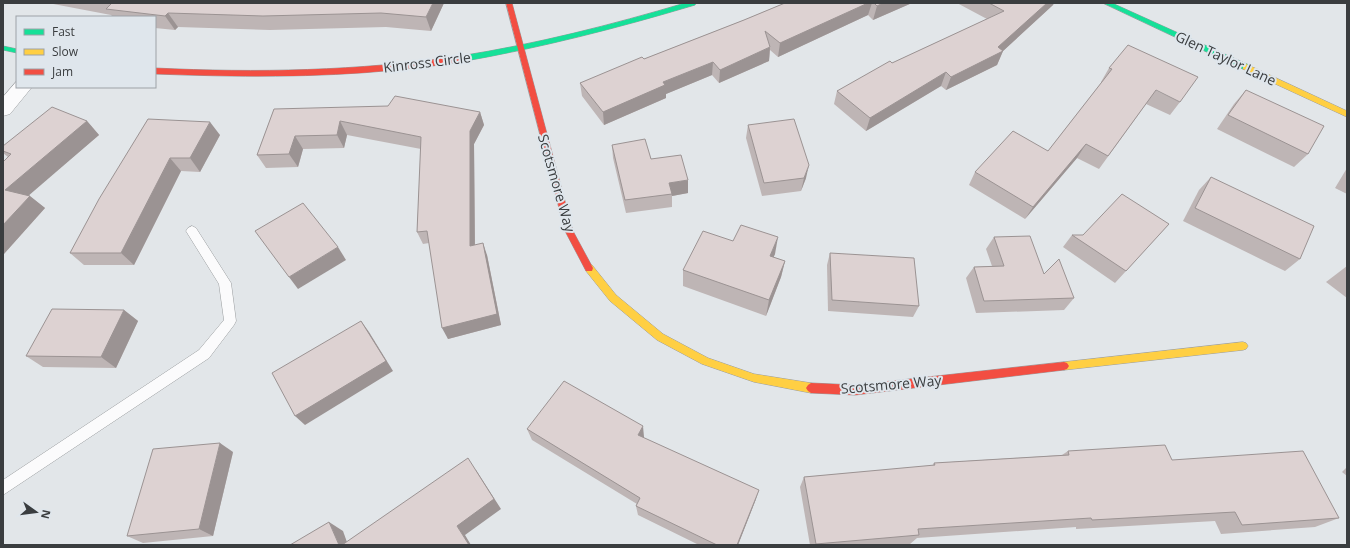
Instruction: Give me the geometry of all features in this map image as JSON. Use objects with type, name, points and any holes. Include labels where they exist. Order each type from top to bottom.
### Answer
[{"type":"street","name":"Scotsmore Way","points":[[509,3],[569,232],[585,263],[613,298],[660,337],[705,361],[754,378],[807,388],[855,390],[1243,346]]},
{"type":"street","name":"Kinross Circle","points":[[156,71],[254,75],[338,72],[414,65],[520,49],[594,33],[655,16],[693,3]]},
{"type":"street","name":"Glen Taylor Lane","points":[[1106,3],[1347,114]]},
{"type":"street","points":[[3,48],[16,51]]},
{"type":"street","points":[[3,109],[22,88]]},
{"type":"lane","points":[[3,488],[204,354],[230,321],[225,283],[192,231]]},
{"type":"building","points":[[112,3],[433,3],[426,17],[381,13],[263,16],[168,13],[165,16],[106,9]]},
{"type":"building","points":[[785,3],[868,3],[780,43],[765,31],[770,47],[720,70],[713,62],[663,82],[665,85],[603,112],[580,83],[642,57],[644,59]]},
{"type":"building","points":[[874,3],[883,3],[877,6]]},
{"type":"building","points":[[989,3],[1047,3],[998,47],[1003,51],[951,77],[946,72],[870,118],[837,91],[890,61],[892,63],[1004,11]]},
{"type":"building","points":[[1128,45],[1198,77],[1180,102],[1156,90],[1108,156],[1086,144],[1033,207],[975,172],[1013,131],[1048,151],[1112,69],[1109,68]]},
{"type":"building","points":[[1246,90],[1324,126],[1308,154],[1228,115]]},
{"type":"building","points":[[395,96],[480,112],[470,131],[470,246],[483,243],[497,314],[442,328],[427,231],[417,232],[421,137],[340,121],[337,135],[295,136],[289,154],[257,155],[274,109],[388,106]]},
{"type":"building","points":[[52,107],[87,121],[5,190],[30,196],[3,225],[3,162],[11,154],[3,151],[3,146]]},
{"type":"building","points":[[148,119],[210,122],[190,158],[170,158],[121,253],[70,253],[99,199]]},
{"type":"building","points":[[794,119],[809,165],[804,178],[764,183],[748,125]]},
{"type":"building","points":[[645,139],[651,159],[681,155],[688,180],[669,183],[672,194],[625,200],[612,145]]},
{"type":"building","points":[[1211,177],[1314,226],[1300,259],[1195,208]]},
{"type":"building","points":[[1122,194],[1169,224],[1126,271],[1072,235],[1083,235]]},
{"type":"building","points":[[303,203],[338,247],[289,277],[255,231]]},
{"type":"building","points":[[741,225],[778,237],[770,256],[785,261],[769,300],[683,270],[703,231],[733,241]]},
{"type":"building","points":[[1030,236],[1044,274],[1059,259],[1074,298],[984,301],[974,267],[1004,266],[994,237]]},
{"type":"building","points":[[830,253],[914,258],[919,306],[832,300]]},
{"type":"building","points":[[52,309],[124,310],[101,357],[26,356]]},
{"type":"building","points":[[361,321],[386,361],[295,416],[272,373]]},
{"type":"building","points":[[564,381],[643,426],[638,435],[759,490],[737,545],[717,545],[636,506],[640,498],[527,429]]},
{"type":"building","points":[[220,443],[199,529],[127,536],[153,449]]},
{"type":"building","points":[[1165,445],[1172,460],[1303,451],[1339,518],[1242,525],[1235,512],[1092,520],[1091,518],[918,529],[919,535],[816,544],[804,477],[935,465],[934,463],[1069,455],[1068,451]]},
{"type":"building","points":[[468,458],[494,499],[457,526],[469,545],[342,545]]},
{"type":"building","points":[[329,522],[339,545],[290,545]]},
{"type":"traffic: fast","points":[[460,59],[548,42],[635,20],[693,3]]},
{"type":"traffic: fast","points":[[1106,3],[1246,67]]},
{"type":"traffic: fast","points":[[3,48],[16,51]]},
{"type":"traffic: slow","points":[[1246,67],[1347,114]]},
{"type":"traffic: slow","points":[[589,268],[613,298],[660,337],[705,361],[754,378],[811,388]]},
{"type":"traffic: slow","points":[[1064,366],[1243,346]]},
{"type":"traffic: jam","points":[[509,3],[569,231],[589,268]]},
{"type":"traffic: jam","points":[[156,71],[232,74],[308,73],[384,68],[460,59]]},
{"type":"traffic: jam","points":[[811,388],[855,390],[1064,366]]}]
